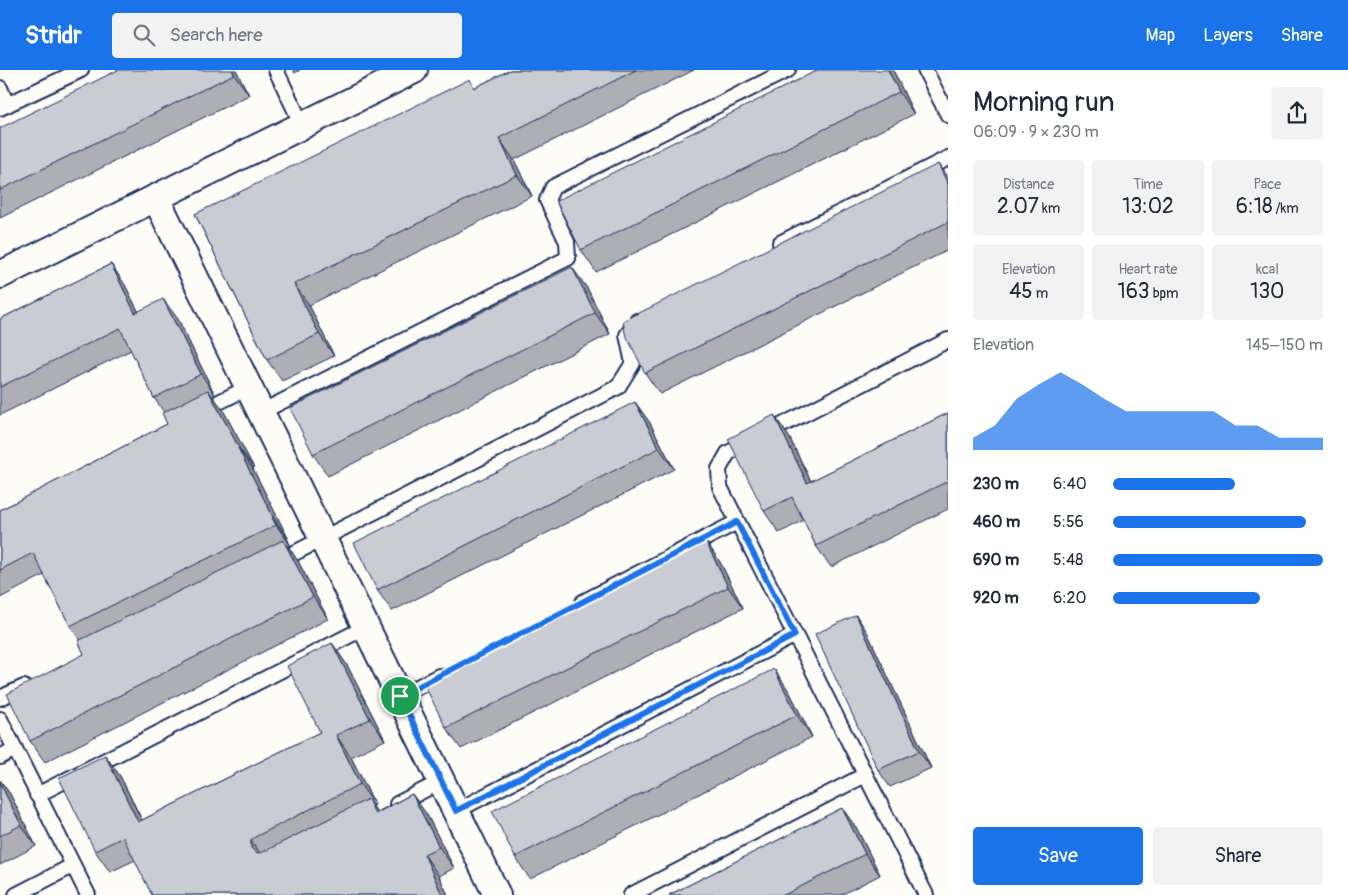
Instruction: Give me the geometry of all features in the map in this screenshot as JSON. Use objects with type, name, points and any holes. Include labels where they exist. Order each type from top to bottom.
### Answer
[{"type":"street","points":[[0,275],[414,70]]},
{"type":"street","points":[[156,198],[497,895]]},
{"type":"lane","points":[[0,88],[4,106],[81,70]]},
{"type":"lane","points":[[276,70],[302,125]]},
{"type":"lane","points":[[261,412],[568,258],[567,242],[547,200],[554,187],[788,70]]},
{"type":"lane","points":[[925,70],[948,115]]},
{"type":"lane","points":[[765,251],[948,158]]},
{"type":"lane","points":[[262,569],[618,387],[633,363],[627,335],[643,312]]},
{"type":"lane","points":[[926,895],[720,487],[720,469],[728,453],[948,340]]},
{"type":"lane","points":[[187,419],[249,387]]},
{"type":"lane","points":[[568,609],[737,522]]},
{"type":"lane","points":[[37,795],[366,627]]},
{"type":"lane","points":[[456,811],[795,635]]},
{"type":"lane","points":[[400,696],[453,669]]},
{"type":"lane","points":[[0,698],[35,681]]},
{"type":"lane","points":[[0,719],[88,895]]},
{"type":"lane","points":[[0,757],[15,750]]},
{"type":"lane","points":[[631,895],[865,775]]},
{"type":"lane","points":[[389,808],[442,781]]},
{"type":"lane","points":[[16,895],[72,866]]},
{"type":"building","points":[[118,70],[232,70],[234,74],[0,190],[0,128]]},
{"type":"building","points":[[510,70],[636,70],[499,138],[517,175],[294,284],[319,334],[267,360],[195,214],[470,79],[474,88]]},
{"type":"building","points":[[818,70],[888,70],[899,92],[581,250],[556,201]]},
{"type":"building","points":[[938,164],[948,184],[948,222],[645,373],[625,333],[623,321]]},
{"type":"building","points":[[111,264],[135,313],[163,299],[201,374],[154,398],[120,328],[0,387],[0,319]]},
{"type":"building","points":[[572,267],[595,313],[313,454],[290,408]]},
{"type":"building","points":[[208,390],[239,448],[276,525],[70,626],[33,553],[0,570],[0,510],[167,424],[162,413]]},
{"type":"building","points":[[635,402],[659,448],[377,590],[354,543]]},
{"type":"building","points":[[948,413],[948,481],[816,546],[792,497],[764,511],[728,439],[774,415],[807,483]]},
{"type":"building","points":[[283,540],[313,597],[30,741],[7,694],[84,654],[78,641]]},
{"type":"building","points":[[705,540],[728,587],[446,728],[423,682]]},
{"type":"building","points":[[856,615],[919,751],[878,770],[815,634]]},
{"type":"building","points":[[332,643],[370,719],[336,735],[360,784],[255,837],[251,840],[251,848],[255,852],[263,852],[368,799],[375,814],[412,794],[439,847],[424,854],[442,895],[152,895],[123,837],[95,851],[59,778],[105,755],[138,822],[320,732],[287,666]]},
{"type":"building","points":[[774,669],[797,715],[515,857],[492,811]]},
{"type":"building","points":[[0,783],[21,825],[0,836]]},
{"type":"building","points":[[842,808],[865,854],[784,895],[669,895]]},
{"type":"route","points":[[737,522],[795,635],[456,811],[400,696],[737,522]]}]
